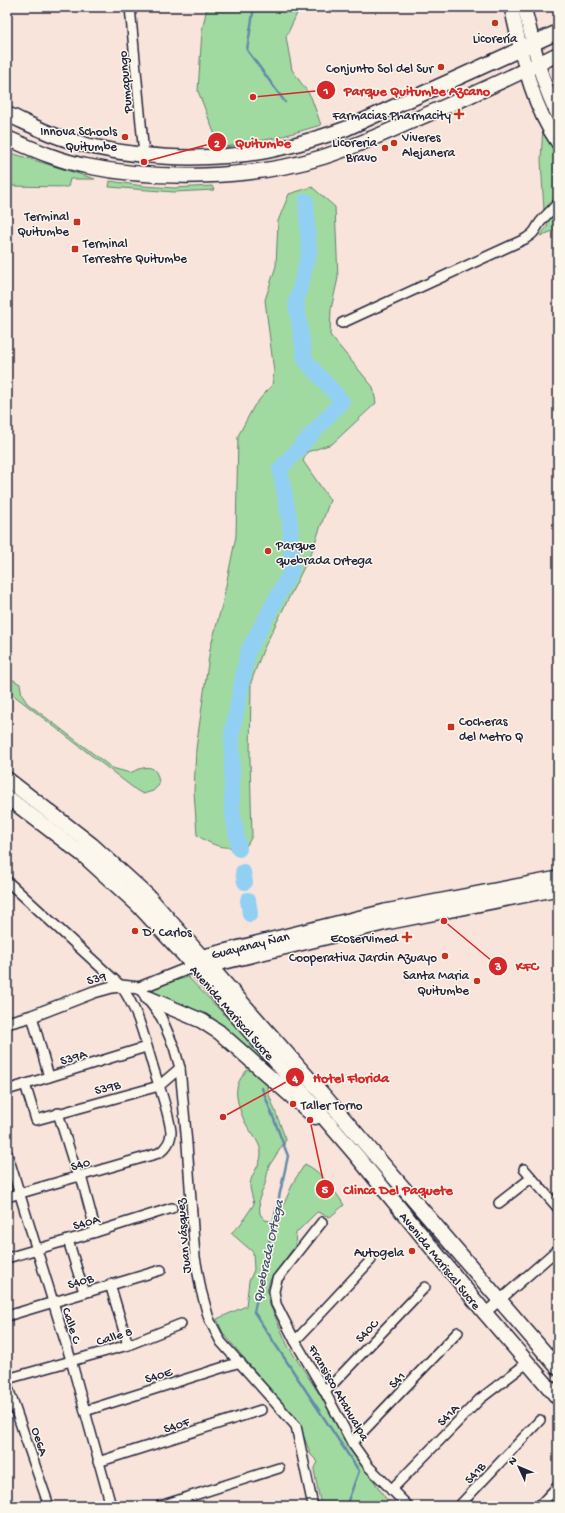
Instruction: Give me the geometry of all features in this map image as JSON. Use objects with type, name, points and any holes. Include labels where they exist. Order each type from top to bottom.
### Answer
[{"type":"main road","points":[[511,7],[521,49],[545,86],[558,115]]},
{"type":"main road","points":[[524,7],[534,44],[532,91],[540,112],[558,143]]},
{"type":"main road","points":[[7,114],[67,140],[119,152],[144,155],[200,157],[266,151],[316,139],[345,129],[558,32]]},
{"type":"main road","points":[[7,138],[43,153],[85,166],[141,175],[223,175],[268,170],[321,158],[354,146],[456,102],[558,54]]},
{"type":"main road","name":"Avenida Mariscal Sucre","points":[[7,779],[92,845],[148,896],[201,963],[296,1075],[356,1155],[485,1313],[558,1398]]},
{"type":"main road","name":"Avenida Mariscal Sucre","points":[[7,797],[83,855],[201,963]]},
{"type":"main road","name":"Guayanay Ñan","points":[[201,963],[385,911],[558,878]]},
{"type":"main road","name":"Guayanay Ñan","points":[[201,963],[390,922],[558,889]]},
{"type":"main road","points":[[143,993],[202,1021],[219,1032],[356,1155]]},
{"type":"main road","name":"Avenida Mariscal Sucre","points":[[296,1075],[326,1098],[558,1368]]},
{"type":"street","name":"Pumapungo","points":[[130,7],[144,155]]},
{"type":"street","points":[[342,323],[533,235],[538,228],[540,221],[558,203]]},
{"type":"street","points":[[7,880],[122,986],[138,1017],[159,1086]]},
{"type":"street","name":"S39","points":[[7,1023],[32,1016],[94,992],[112,987],[122,986],[143,993],[201,963]]},
{"type":"street","name":"Juan Vásquez","points":[[143,993],[161,1017],[174,1047],[180,1068],[188,1144],[194,1257],[209,1319],[221,1342],[296,1426],[313,1506]]},
{"type":"street","points":[[32,1016],[48,1077]]},
{"type":"street","name":"S39A","points":[[7,1090],[146,1047]]},
{"type":"street","name":"S39B","points":[[25,1084],[36,1120],[159,1086],[180,1068]]},
{"type":"street","name":"S40","points":[[7,1197],[159,1153],[164,1150],[168,1144],[171,1134],[159,1086]]},
{"type":"street","points":[[58,1113],[96,1232]]},
{"type":"street","name":"Calle C","points":[[7,1153],[71,1360],[111,1506]]},
{"type":"street","points":[[524,1169],[558,1208]]},
{"type":"street","points":[[499,1203],[531,1178]]},
{"type":"street","name":"S40A","points":[[7,1258],[172,1208]]},
{"type":"street","name":"Fransisco Atahualpa","points":[[322,1222],[277,1279],[274,1291],[276,1304],[352,1443],[369,1467],[408,1506]]},
{"type":"street","points":[[68,1240],[84,1292]]},
{"type":"street","points":[[485,1313],[558,1249]]},
{"type":"street","points":[[295,1341],[371,1260]]},
{"type":"street","name":"S40B","points":[[7,1316],[161,1270]]},
{"type":"street","points":[[110,1284],[128,1345]]},
{"type":"street","name":"S40C","points":[[325,1392],[425,1287]]},
{"type":"street","name":"Calle 8","points":[[7,1378],[128,1345],[181,1324]]},
{"type":"street","name":"S41","points":[[352,1443],[458,1332]]},
{"type":"street","name":"S40E","points":[[85,1411],[240,1362]]},
{"type":"street","name":"S41A","points":[[391,1490],[480,1399],[527,1363]]},
{"type":"street","name":"Oe6A","points":[[7,1385],[48,1506]]},
{"type":"street","name":"S40F","points":[[98,1462],[261,1410]]},
{"type":"street","name":"S41B","points":[[459,1506],[540,1420]]},
{"type":"street","points":[[160,1506],[279,1468]]},
{"type":"street","points":[[539,1506],[558,1486]]},
{"type":"green space","points":[[207,7],[300,7],[286,37],[292,70],[311,97],[321,125],[276,138],[220,148],[198,91],[202,31]]},
{"type":"green space","points":[[543,126],[558,151],[558,196],[544,211],[541,160]]},
{"type":"green space","points":[[8,152],[95,179],[70,179],[68,187],[7,186]]},
{"type":"green space","points":[[110,181],[143,186],[174,188],[212,186],[214,190],[174,192],[109,187]]},
{"type":"green space","points":[[312,187],[335,207],[338,278],[331,309],[330,335],[373,387],[376,403],[332,444],[307,452],[303,461],[330,500],[312,551],[263,650],[251,682],[250,760],[252,836],[247,845],[226,847],[215,845],[197,835],[194,791],[196,749],[210,649],[222,605],[236,536],[238,436],[254,406],[272,385],[274,372],[265,300],[276,266],[278,221],[289,194]]},
{"type":"green space","points":[[558,211],[558,229],[540,236],[547,227],[548,220]]},
{"type":"green space","points":[[7,676],[20,684],[22,695],[27,703],[112,768],[130,773],[146,767],[154,769],[159,785],[153,791],[143,794],[136,790],[7,690]]},
{"type":"green space","points":[[188,977],[286,1079],[278,1084],[248,1054],[144,990]]},
{"type":"green space","points":[[250,1067],[268,1085],[268,1092],[286,1140],[269,1166],[265,1184],[259,1199],[260,1214],[265,1220],[276,1222],[294,1181],[305,1164],[322,1176],[332,1187],[344,1205],[330,1217],[317,1212],[296,1233],[295,1246],[270,1280],[267,1291],[270,1305],[288,1346],[320,1395],[349,1445],[391,1506],[321,1506],[314,1470],[318,1462],[311,1455],[299,1424],[223,1333],[217,1319],[246,1306],[249,1281],[254,1270],[253,1252],[231,1233],[240,1225],[254,1204],[250,1182],[261,1158],[261,1150],[244,1120],[237,1096],[239,1082]]},
{"type":"waterway","name":"Quebrada Ortega","points":[[254,7],[247,50],[285,102]]},
{"type":"waterway","name":"Quebrada Ortega","points":[[239,849],[232,809],[232,733],[248,651],[292,569],[290,522],[280,469],[342,401],[305,360],[296,303],[309,252],[306,201]]},
{"type":"waterway","name":"Quebrada Ortega","points":[[243,872],[245,882]]},
{"type":"waterway","name":"Quebrada Ortega","points":[[248,900],[250,914]]},
{"type":"waterway","name":"Quebrada Ortega","points":[[262,1088],[288,1156],[254,1312],[359,1471],[346,1506]]},
{"type":"place","name":"Licorería","points":[[495,23]]},
{"type":"place","name":"Conjunto Sol del Sur","points":[[441,67]]},
{"type":"place","name":"Parque Quitumbe Azcano","points":[[253,97]]},
{"type":"place","name":"Farmacias Pharmacity","points":[[459,114]]},
{"type":"place","name":"Innova Schools Quitumbe","points":[[125,137]]},
{"type":"place","name":"Viveres Alejanera","points":[[394,143]]},
{"type":"place","name":"Licoreria Bravo","points":[[385,148]]},
{"type":"place","name":"Quitumbe","points":[[144,162]]},
{"type":"place","name":"Terminal Quitumbe","points":[[77,222]]},
{"type":"place","name":"Terminal Terrestre Quitumbe","points":[[75,249]]},
{"type":"place","name":"Parque quebrada Ortega","points":[[268,551]]},
{"type":"place","name":"Cocheras del Metro Q","points":[[451,727]]},
{"type":"place","name":"KFC","points":[[444,921]]},
{"type":"place","name":"D’ Carlos","points":[[135,931]]},
{"type":"place","name":"Ecoservimed","points":[[407,937]]},
{"type":"place","name":"Cooperativa Jardin Azuayo","points":[[445,956]]},
{"type":"place","name":"Santa Maria Quitumbe","points":[[477,981]]},
{"type":"place","name":"Taller Torno","points":[[293,1104]]},
{"type":"place","name":"Hotel Florida","points":[[223,1117]]},
{"type":"place","name":"Clinca Del Paquete","points":[[310,1120]]},
{"type":"place","name":"Autogela","points":[[412,1251]]}]
